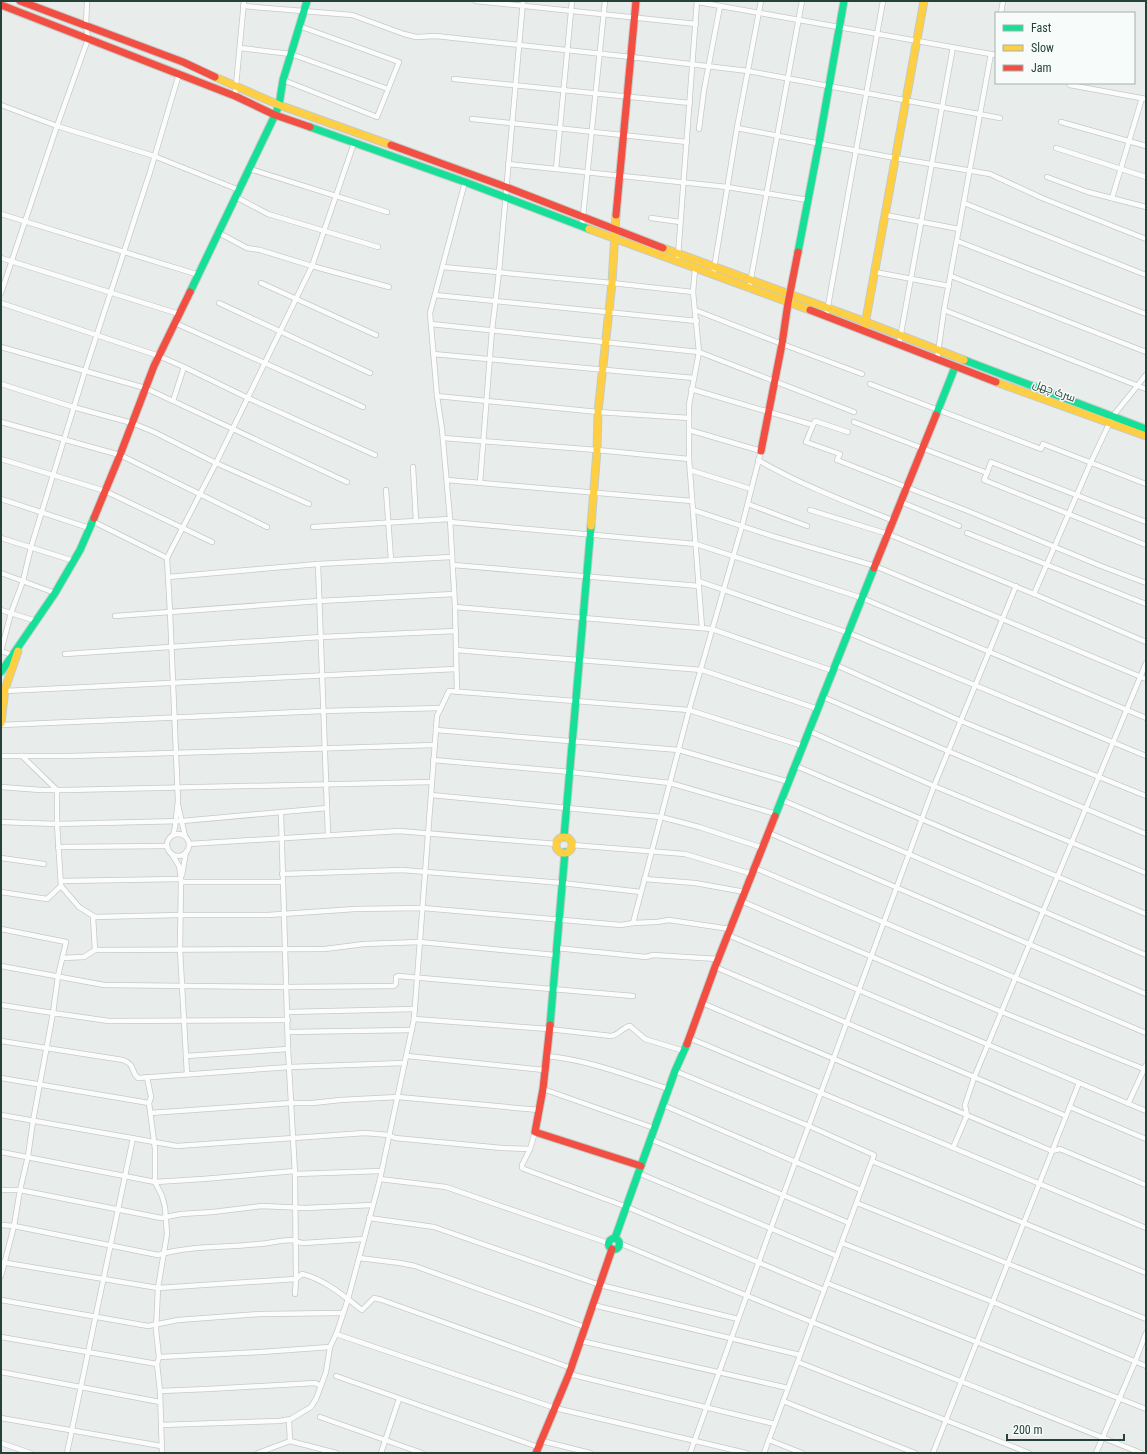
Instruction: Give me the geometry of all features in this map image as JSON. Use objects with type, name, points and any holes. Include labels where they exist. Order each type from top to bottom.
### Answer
[{"type":"main road","points":[[20,1],[183,62],[279,105],[506,187],[583,217],[677,258]]},
{"type":"main road","points":[[1,672],[56,593],[74,561],[120,455],[145,388],[159,356],[200,275],[275,115],[279,105],[283,80],[307,1]]},
{"type":"main road","points":[[564,837],[584,618],[597,450],[598,412],[612,283],[614,238],[629,96],[636,1]]},
{"type":"main road","points":[[761,451],[819,144],[844,1]]},
{"type":"main road","points":[[864,330],[924,1]]},
{"type":"main road","points":[[1,5],[235,96],[275,115],[465,182],[614,238],[677,258],[714,267],[751,280],[939,350],[1111,419],[1146,429]]},
{"type":"main road","name":"سرک چهل","points":[[677,258],[695,269],[788,304],[864,330],[955,367],[1111,419],[1146,436]]},
{"type":"main road","points":[[539,1447],[581,1341],[600,1285],[610,1246],[618,1247],[617,1240],[639,1169],[718,959],[955,367]]},
{"type":"main road","points":[[1,724],[5,691],[20,644]]},
{"type":"main road","points":[[564,837],[570,839],[572,846],[569,851],[565,852],[559,850],[557,844],[558,840],[564,837]]},
{"type":"main road","points":[[565,852],[547,1056],[535,1132],[639,1169]]},
{"type":"street","points":[[1,293],[88,39],[86,26],[87,1]]},
{"type":"street","points":[[476,1],[523,4],[571,11],[696,24]]},
{"type":"street","points":[[556,169],[572,1]]},
{"type":"street","points":[[582,226],[604,1]]},
{"type":"street","points":[[677,258],[698,1],[994,54],[980,114],[944,310],[938,360]]},
{"type":"street","points":[[713,275],[737,128],[761,1]]},
{"type":"street","points":[[749,289],[802,1]]},
{"type":"street","points":[[826,316],[883,1]]},
{"type":"street","points":[[1001,12],[1003,1]]},
{"type":"street","points":[[235,96],[244,4],[303,12],[352,16],[416,37],[436,36],[748,71],[1000,118]]},
{"type":"street","points":[[480,483],[482,442],[492,330],[499,272],[523,4]]},
{"type":"street","points":[[699,129],[703,98],[720,6]]},
{"type":"street","points":[[283,80],[378,117],[398,62],[299,26]]},
{"type":"street","points":[[899,344],[953,46]]},
{"type":"street","points":[[240,48],[291,54],[388,89]]},
{"type":"street","points":[[12,655],[1,651],[11,613],[23,581],[31,548],[84,371],[180,74]]},
{"type":"street","points":[[454,79],[690,103]]},
{"type":"street","points":[[1070,84],[1144,99],[1112,198]]},
{"type":"street","points":[[1,105],[57,126],[154,156],[237,194],[268,214],[378,247]]},
{"type":"street","points":[[472,119],[686,142]]},
{"type":"street","points":[[1061,122],[1146,146]]},
{"type":"street","points":[[737,128],[932,165],[990,174],[1042,198],[1146,239]]},
{"type":"street","points":[[187,1074],[180,950],[180,915],[181,880],[189,844],[185,836],[177,788],[167,558],[216,463],[312,266],[354,143]]},
{"type":"street","points":[[1056,148],[1120,170],[1146,177]]},
{"type":"street","points":[[508,164],[727,186],[808,200]]},
{"type":"street","points":[[250,169],[387,212]]},
{"type":"street","points":[[1047,177],[1088,192],[1146,207]]},
{"type":"street","points":[[457,692],[456,631],[450,520],[430,313],[465,182]]},
{"type":"street","points":[[964,203],[1146,275]]},
{"type":"street","points":[[1,214],[200,275]]},
{"type":"street","points":[[885,215],[960,229]]},
{"type":"street","points":[[651,218],[680,222]]},
{"type":"street","points":[[219,233],[247,248],[260,250],[389,287]]},
{"type":"street","points":[[957,241],[1146,314]]},
{"type":"street","points":[[1,258],[179,314]]},
{"type":"street","points":[[443,267],[693,292]]},
{"type":"street","points":[[695,269],[693,292],[699,352],[689,405],[689,459],[702,628]]},
{"type":"street","points":[[875,272],[949,286]]},
{"type":"street","points":[[951,276],[1146,352]]},
{"type":"street","points":[[261,283],[376,335]]},
{"type":"street","points":[[435,295],[697,321]]},
{"type":"street","points":[[1,303],[159,356],[375,455]]},
{"type":"street","points":[[219,303],[370,373]]},
{"type":"street","points":[[695,310],[862,374]]},
{"type":"street","points":[[944,310],[1146,389]]},
{"type":"street","points":[[175,323],[363,407]]},
{"type":"street","points":[[431,324],[699,352],[854,412]]},
{"type":"street","points":[[1,347],[145,388],[346,482]]},
{"type":"street","points":[[433,354],[694,378]]},
{"type":"street","points":[[173,401],[184,367]]},
{"type":"street","points":[[1034,594],[1111,419],[1146,375]]},
{"type":"street","points":[[1,384],[73,407],[132,423],[154,432],[216,463],[309,504]]},
{"type":"street","points":[[870,384],[1041,449],[1043,444],[1146,484]]},
{"type":"street","points":[[691,389],[813,425]]},
{"type":"street","points":[[437,396],[598,412],[689,418]]},
{"type":"street","points":[[848,432],[815,421],[806,442],[840,454],[837,460],[1146,583]]},
{"type":"street","points":[[1,422],[120,455],[267,527]]},
{"type":"street","points":[[854,422],[986,473]]},
{"type":"street","points":[[633,923],[689,710],[702,670],[712,629],[748,504],[761,451],[689,430]]},
{"type":"street","points":[[443,438],[689,459]]},
{"type":"street","points":[[1,459],[105,491],[212,542]]},
{"type":"street","points":[[758,460],[823,492],[894,521]]},
{"type":"street","points":[[1146,522],[991,462],[984,480],[1146,545]]},
{"type":"street","points":[[413,467],[416,521]]},
{"type":"street","points":[[690,470],[751,489]]},
{"type":"street","points":[[447,480],[692,501]]},
{"type":"street","points":[[386,490],[391,560]]},
{"type":"street","points":[[1,498],[89,528]]},
{"type":"street","points":[[901,502],[959,526]]},
{"type":"street","points":[[748,504],[807,526]]},
{"type":"street","points":[[693,510],[876,566],[1146,679]]},
{"type":"street","points":[[810,510],[888,534],[1016,586],[1146,642]]},
{"type":"street","points":[[313,527],[450,520],[696,544],[862,598],[1146,718]]},
{"type":"street","points":[[92,521],[167,558]]},
{"type":"street","points":[[967,533],[1146,604]]},
{"type":"street","points":[[1,538],[74,561]]},
{"type":"street","points":[[168,577],[318,564],[452,557]]},
{"type":"street","points":[[318,564],[328,835]]},
{"type":"street","points":[[453,566],[698,583],[849,632],[1146,756]]},
{"type":"street","points":[[1,573],[56,593]]},
{"type":"street","points":[[690,1453],[783,1195],[934,786],[1016,586]]},
{"type":"street","points":[[116,616],[319,601],[454,594]]},
{"type":"street","points":[[455,607],[712,629],[835,668],[1146,796]]},
{"type":"street","points":[[1,610],[36,622]]},
{"type":"street","points":[[65,654],[321,637],[456,631]]},
{"type":"street","points":[[456,650],[702,670],[818,709]]},
{"type":"street","points":[[952,1148],[967,1115],[965,1105],[974,1078],[1146,663]]},
{"type":"street","points":[[5,691],[456,669]]},
{"type":"street","points":[[161,1425],[289,1420],[311,1407],[316,1399],[326,1372],[330,1347],[348,1299],[380,1179],[412,1030],[418,979],[437,716],[449,691],[689,710],[803,746]]},
{"type":"street","points":[[823,697],[1146,834]]},
{"type":"street","points":[[1,724],[323,711],[441,708]]},
{"type":"street","points":[[436,730],[679,750],[789,782]]},
{"type":"street","points":[[809,731],[934,786],[1146,873]]},
{"type":"street","points":[[1,756],[71,756],[435,745]]},
{"type":"street","points":[[22,756],[57,790],[57,824],[61,884],[80,907],[95,917],[180,915],[268,916],[284,913],[355,909],[423,908],[621,925],[669,920],[729,932],[859,990],[1078,1084],[1146,1111]]},
{"type":"street","points":[[434,760],[570,772],[670,783],[776,814]]},
{"type":"street","points":[[796,766],[1146,914]]},
{"type":"street","points":[[1,787],[57,790],[432,782]]},
{"type":"street","points":[[431,795],[661,817],[699,826],[763,848]]},
{"type":"street","points":[[782,800],[1044,910],[1146,955]]},
{"type":"street","points":[[178,801],[173,835],[169,838],[167,846],[179,866],[181,880]]},
{"type":"street","points":[[1,822],[57,824],[182,821],[327,808]]},
{"type":"street","points":[[281,813],[288,1049],[295,1172],[295,1294]]},
{"type":"street","points":[[189,844],[400,831],[557,844]]},
{"type":"street","points":[[768,833],[1146,994]]},
{"type":"street","points":[[173,835],[181,834],[185,836]]},
{"type":"street","points":[[58,847],[167,846]]},
{"type":"street","points":[[572,846],[685,854],[754,871],[884,922],[1146,1033]]},
{"type":"street","points":[[171,853],[179,856],[186,852]]},
{"type":"street","points":[[1,858],[44,864]]},
{"type":"street","points":[[282,874],[402,870],[562,883],[641,892]]},
{"type":"street","points":[[644,879],[695,883],[745,892]]},
{"type":"street","points":[[1,892],[47,899],[61,884],[181,880],[283,882]]},
{"type":"street","points":[[741,901],[1002,1012],[1145,1067],[1128,1104]]},
{"type":"street","points":[[95,917],[93,917],[95,950]]},
{"type":"street","points":[[1,929],[66,942],[58,976],[53,1014],[39,1084],[28,1156],[14,1226],[3,1262],[1,1276]]},
{"type":"street","points":[[62,958],[84,957],[95,950],[285,950],[325,949],[364,944],[420,942],[555,952],[646,957],[653,955],[718,959]]},
{"type":"street","points":[[1,966],[104,985],[286,987],[394,986],[396,984],[396,977],[398,976],[418,979],[633,996]]},
{"type":"street","points":[[715,967],[1066,1116]]},
{"type":"street","points":[[702,1003],[1052,1151],[1060,1150],[1146,1185]]},
{"type":"street","points":[[1,1005],[53,1014],[109,1021],[288,1020]]},
{"type":"street","points":[[287,1012],[415,1009]]},
{"type":"street","points":[[414,1019],[549,1029],[611,1036],[630,1026],[645,1039],[684,1051]]},
{"type":"street","points":[[288,1032],[412,1030]]},
{"type":"street","points":[[689,1038],[1146,1228]]},
{"type":"street","points":[[1,1041],[123,1060],[129,1062],[133,1067],[136,1077],[236,1072],[290,1067],[405,1063]]},
{"type":"street","points":[[186,1056],[288,1049]]},
{"type":"street","points":[[407,1056],[544,1070]]},
{"type":"street","points":[[547,1056],[582,1061],[668,1089]]},
{"type":"street","points":[[675,1071],[809,1126],[874,1155],[764,1453]]},
{"type":"street","points":[[147,1077],[151,1097],[149,1103],[154,1142],[155,1182],[162,1196],[166,1217],[167,1234],[158,1288],[156,1325],[159,1357],[157,1364],[160,1391],[162,1453]]},
{"type":"street","points":[[1,1078],[149,1103]]},
{"type":"street","points":[[933,1453],[1078,1084]]},
{"type":"street","points":[[543,1089],[654,1128]]},
{"type":"street","points":[[150,1113],[398,1097],[539,1110]]},
{"type":"street","points":[[663,1104],[862,1190]]},
{"type":"street","points":[[1070,1107],[1146,1139]]},
{"type":"street","points":[[1,1116],[177,1146],[365,1134],[389,1135],[395,1138],[502,1148],[530,1149]]},
{"type":"street","points":[[535,1132],[522,1168],[628,1207],[824,1290]]},
{"type":"street","points":[[67,1453],[133,1138]]},
{"type":"street","points":[[650,1139],[849,1223]]},
{"type":"street","points":[[1,1152],[28,1156],[155,1182],[295,1172],[381,1171]]},
{"type":"street","points":[[872,1161],[1146,1273]]},
{"type":"street","points":[[639,1169],[837,1256]]},
{"type":"street","points":[[380,1179],[446,1187],[610,1246]]},
{"type":"street","points":[[1,1190],[20,1190],[161,1218],[181,1214],[262,1206],[311,1208],[373,1205]]},
{"type":"street","points":[[857,1203],[1146,1319]]},
{"type":"street","points":[[369,1218],[434,1227],[600,1285],[738,1319]]},
{"type":"street","points":[[1,1225],[14,1226],[110,1246],[158,1254],[189,1248],[295,1241],[298,1243],[304,1243],[364,1239]]},
{"type":"street","points":[[617,1240],[746,1297],[962,1381],[1141,1453]]},
{"type":"street","points":[[842,1242],[993,1302],[1146,1366]]},
{"type":"street","points":[[359,1258],[400,1262],[415,1266],[585,1327]]},
{"type":"street","points":[[3,1262],[158,1288],[296,1279],[302,1274],[311,1276],[348,1299],[362,1310],[374,1298],[382,1300],[570,1371],[775,1424]]},
{"type":"street","points":[[827,1283],[1146,1409]]},
{"type":"street","points":[[1,1300],[148,1326],[178,1320],[261,1314],[343,1313]]},
{"type":"street","points":[[593,1305],[800,1355]]},
{"type":"street","points":[[1096,1453],[1146,1333]]},
{"type":"street","points":[[336,1334],[555,1408],[746,1453]]},
{"type":"street","points":[[1,1337],[157,1364]]},
{"type":"street","points":[[581,1341],[788,1388]]},
{"type":"street","points":[[159,1357],[330,1347]]},
{"type":"street","points":[[798,1362],[1029,1453]]},
{"type":"street","points":[[1,1372],[160,1402]]},
{"type":"street","points":[[336,1376],[539,1447],[590,1453]]},
{"type":"street","points":[[160,1391],[315,1383],[321,1386]]},
{"type":"street","points":[[381,1453],[399,1399]]},
{"type":"street","points":[[783,1400],[915,1453]]},
{"type":"street","points":[[320,1417],[422,1453]]},
{"type":"street","points":[[1,1418],[161,1446]]},
{"type":"street","points":[[289,1420],[290,1441]]},
{"type":"street","points":[[769,1440],[802,1453]]},
{"type":"street","points":[[258,1453],[290,1441],[336,1453]]},
{"type":"street","points":[[1,1443],[30,1453]]},
{"type":"traffic: fast","points":[[190,292],[275,115],[279,105],[283,80],[307,1]]},
{"type":"traffic: fast","points":[[798,252],[844,1]]},
{"type":"traffic: fast","points":[[310,127],[465,182],[589,229]]},
{"type":"traffic: fast","points":[[964,360],[1146,429]]},
{"type":"traffic: fast","points":[[936,415],[955,367]]},
{"type":"traffic: fast","points":[[1,672],[55,593],[80,550],[94,518]]},
{"type":"traffic: fast","points":[[564,837],[591,526]]},
{"type":"traffic: fast","points":[[775,816],[874,568]]},
{"type":"traffic: fast","points":[[550,1025],[565,852]]},
{"type":"traffic: fast","points":[[615,1238],[675,1071],[687,1044]]},
{"type":"traffic: fast","points":[[612,1239],[616,1239],[618,1240],[619,1244],[618,1248],[612,1249],[609,1246],[609,1242],[612,1239]]},
{"type":"traffic: slow","points":[[864,330],[924,1]]},
{"type":"traffic: slow","points":[[215,77],[279,105],[391,145]]},
{"type":"traffic: slow","points":[[591,526],[597,450],[598,412],[612,283],[616,215]]},
{"type":"traffic: slow","points":[[589,229],[810,310]]},
{"type":"traffic: slow","points":[[663,248],[866,322],[964,360]]},
{"type":"traffic: slow","points":[[996,382],[1146,436]]},
{"type":"traffic: slow","points":[[1,723],[5,689],[18,651]]},
{"type":"traffic: slow","points":[[564,837],[570,839],[572,845],[570,851],[564,853],[558,851],[556,845],[558,839],[564,837]]},
{"type":"traffic: jam","points":[[20,1],[183,62],[215,77]]},
{"type":"traffic: jam","points":[[616,215],[636,1]]},
{"type":"traffic: jam","points":[[1,5],[235,96],[275,115],[310,127]]},
{"type":"traffic: jam","points":[[391,145],[506,187],[663,248]]},
{"type":"traffic: jam","points":[[761,451],[798,252]]},
{"type":"traffic: jam","points":[[94,518],[154,366],[190,292]]},
{"type":"traffic: jam","points":[[810,310],[996,382]]},
{"type":"traffic: jam","points":[[874,568],[936,415]]},
{"type":"traffic: jam","points":[[687,1044],[715,967],[775,816]]},
{"type":"traffic: jam","points":[[550,1025],[543,1089],[535,1132],[641,1166]]},
{"type":"traffic: jam","points":[[536,1453],[569,1374],[612,1249]]}]
